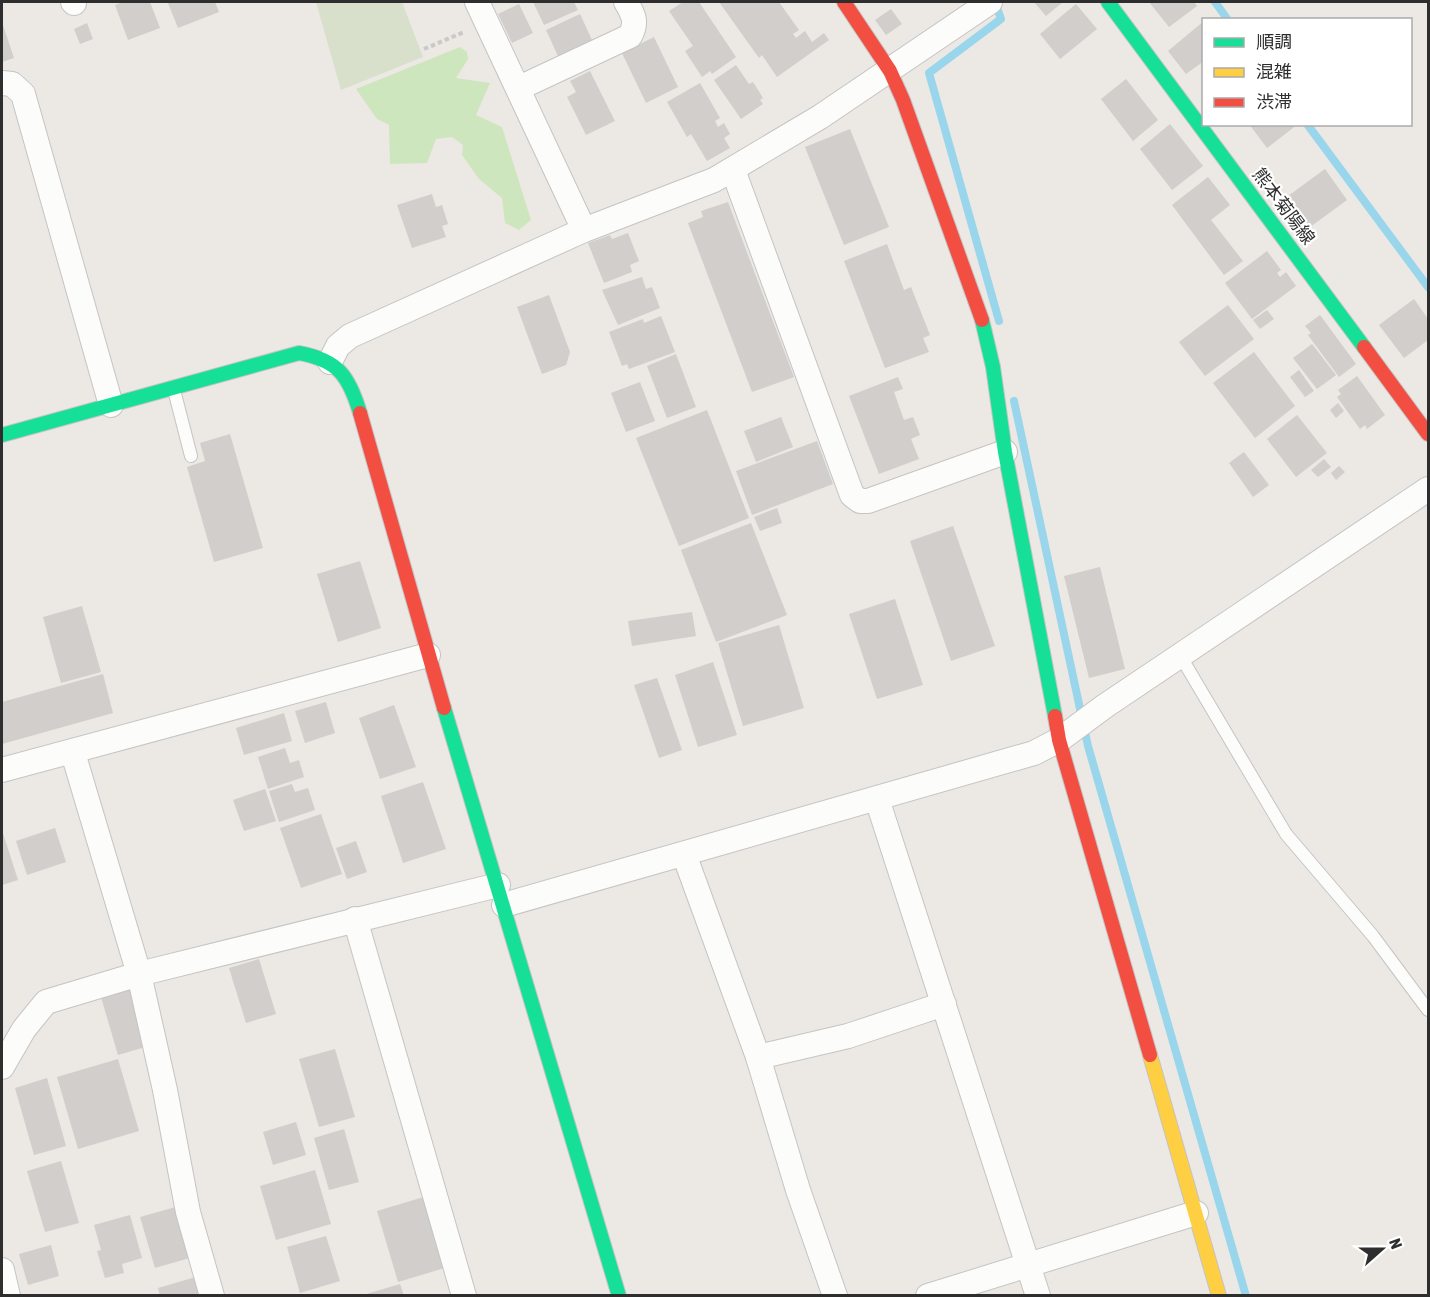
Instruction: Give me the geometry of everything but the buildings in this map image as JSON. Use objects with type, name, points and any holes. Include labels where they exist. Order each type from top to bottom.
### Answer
[{"type":"street","points":[[477,2],[584,230]]},
{"type":"street","points":[[519,88],[630,36],[635,28],[635,19],[626,2]]},
{"type":"street","points":[[844,2],[890,71],[903,100],[982,319],[993,367],[1005,453],[1059,740],[1220,1296]]},
{"type":"street","points":[[330,362],[338,346],[350,336],[584,230],[714,180],[733,170],[890,71],[990,2]]},
{"type":"street","name":"熊本菊陽線","points":[[1108,2],[1428,434]]},
{"type":"street","points":[[2,82],[12,84],[23,94],[111,405]]},
{"type":"street","points":[[733,170],[852,495],[860,501],[868,501],[1005,453]]},
{"type":"street","points":[[2,435],[299,353],[323,357],[341,369],[354,392],[429,655],[619,1296]]},
{"type":"street","points":[[2,1067],[24,1029],[46,1002],[139,974],[355,919],[501,895],[684,854],[1034,753],[1059,740],[1105,706],[1428,489]]},
{"type":"street","points":[[2,770],[73,753],[429,655]]},
{"type":"street","points":[[73,753],[139,974],[165,1090],[188,1212],[212,1296]]},
{"type":"street","points":[[877,799],[1030,1265],[1038,1296]]},
{"type":"street","points":[[684,854],[758,1056],[798,1190],[835,1296]]},
{"type":"street","points":[[355,919],[464,1296]]},
{"type":"street","points":[[758,1056],[848,1036],[944,1004]]},
{"type":"street","points":[[928,1296],[1196,1213]]},
{"type":"street","points":[[2,1270],[8,1296]]},
{"type":"lane","points":[[174,388],[191,456]]},
{"type":"lane","points":[[1180,657],[1286,834],[1372,936],[1428,1010]]},
{"type":"path","points":[[424,49],[487,23]]},
{"type":"green space","points":[[316,2],[402,2],[423,57],[341,90]]},
{"type":"green space","points":[[460,47],[467,52],[468,59],[456,78],[490,83],[476,115],[502,127],[531,220],[519,230],[505,223],[502,198],[479,179],[462,155],[463,145],[452,137],[436,139],[427,163],[390,164],[389,125],[377,119],[356,89]]},
{"type":"waterway","points":[[995,2],[1001,19],[929,73],[999,321]]},
{"type":"waterway","points":[[1215,2],[1227,18]]},
{"type":"waterway","points":[[1308,126],[1428,287]]},
{"type":"waterway","points":[[1014,401],[1088,746],[1246,1296]]},
{"type":"traffic: fast","points":[[1108,2],[1364,347]]},
{"type":"traffic: fast","points":[[982,320],[993,367],[1005,452],[1055,716]]},
{"type":"traffic: fast","points":[[2,435],[299,353],[333,365],[346,380],[360,413]]},
{"type":"traffic: fast","points":[[444,708],[619,1296]]},
{"type":"traffic: slow","points":[[1150,1055],[1219,1296]]},
{"type":"traffic: jam","points":[[844,2],[890,71],[903,100],[982,320]]},
{"type":"traffic: jam","points":[[1364,347],[1428,434]]},
{"type":"traffic: jam","points":[[360,413],[444,708]]},
{"type":"traffic: jam","points":[[1055,716],[1059,740],[1150,1055]]}]
